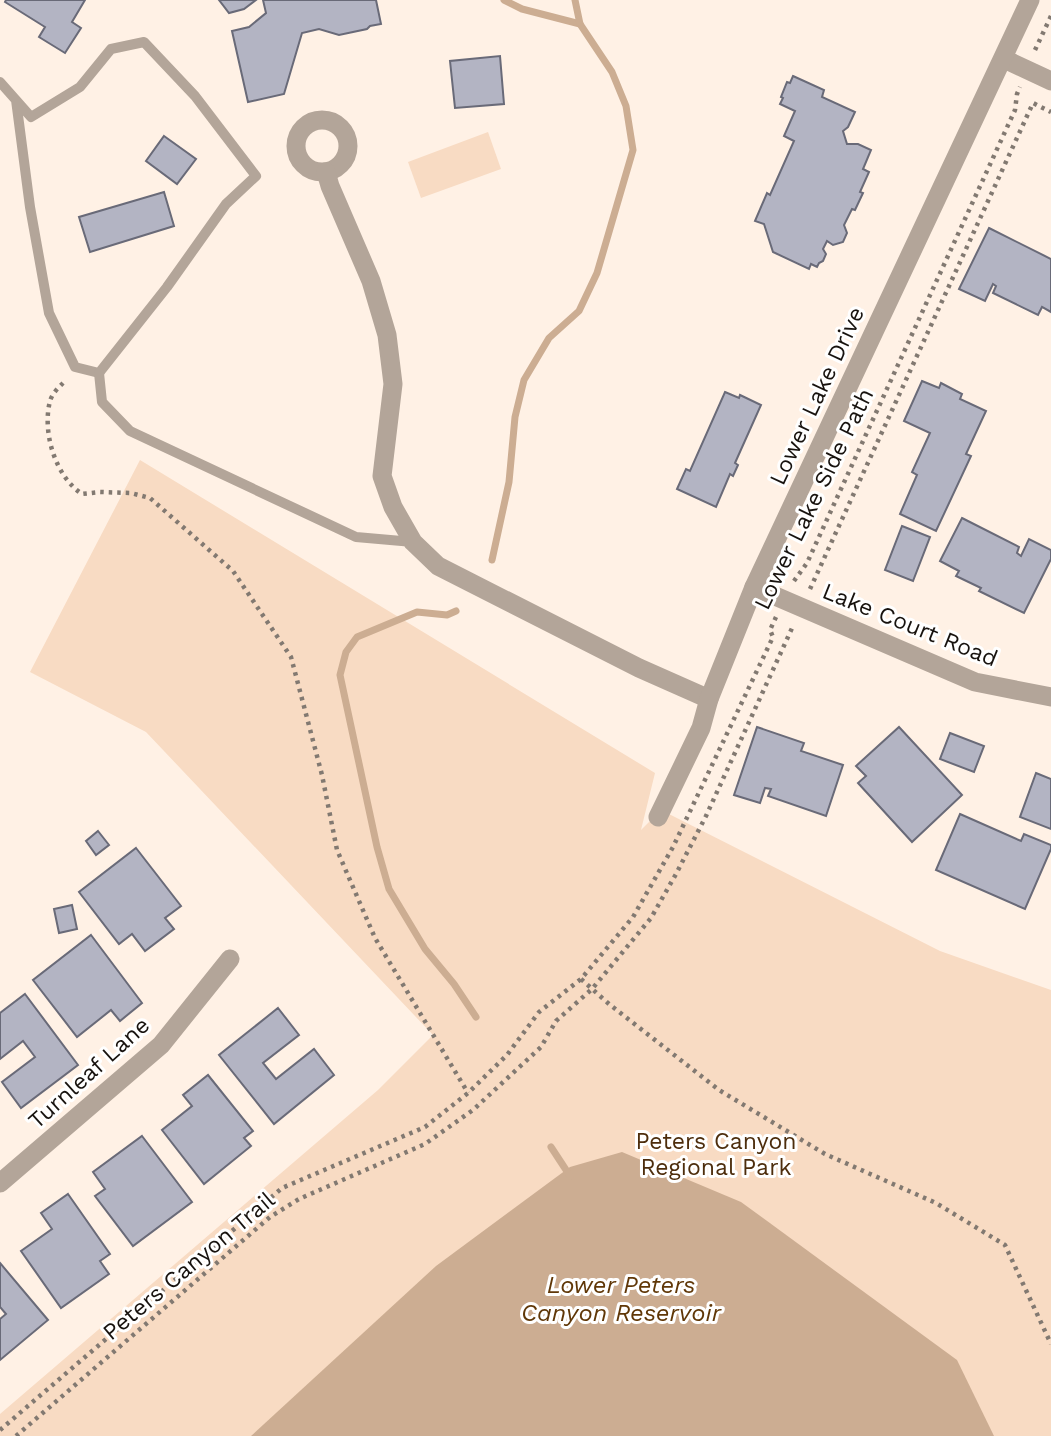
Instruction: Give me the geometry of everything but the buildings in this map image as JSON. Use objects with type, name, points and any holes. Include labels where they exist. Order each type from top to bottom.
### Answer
[{"type":"street","name":"Lower Lake Drive","points":[[658,817],[701,728],[709,699],[754,587],[1030,0]]},
{"type":"street","points":[[1004,59],[1051,81]]},
{"type":"street","points":[[326,172],[371,281],[387,335],[393,384],[382,476],[393,507],[413,542],[438,566],[639,668],[709,699]]},
{"type":"street","name":"Lake Court Road","points":[[754,587],[975,682],[1051,697]]},
{"type":"street","name":"Turnleaf Lane","points":[[0,1183],[161,1045],[230,959]]},
{"type":"lane","points":[[0,82],[31,117],[80,87],[111,49],[144,42],[195,96],[256,176],[226,204],[167,287],[99,373],[102,402],[130,431],[356,537],[413,542]]},
{"type":"lane","points":[[16,100],[30,207],[49,313],[75,368],[99,373]]},
{"type":"path","name":"Lower Lake Side Path","points":[[0,1430],[282,1188],[425,1127],[467,1093],[507,1055],[539,1012],[581,979],[633,917],[673,847],[772,637],[770,630],[793,604],[796,577],[812,554],[1015,110],[1017,94],[1051,16]]},
{"type":"path","points":[[793,604],[1033,103],[1051,112]]},
{"type":"path","points":[[63,383],[50,398],[48,424],[54,459],[71,486],[82,494],[131,493],[150,498],[233,571],[291,657],[322,775],[337,850],[375,938],[467,1093]]},
{"type":"path","name":"Peters Canyon Trail","points":[[16,1436],[270,1217],[299,1199],[425,1144],[473,1110],[541,1046],[556,1021],[592,989],[650,918],[676,874],[706,816],[793,604]]},
{"type":"path","points":[[581,979],[719,1090],[825,1154],[936,1203],[1005,1245],[1051,1344]]},
{"type":"green space","points":[[488,132],[501,169],[421,198],[408,162]]},
{"type":"green space","name":"Peters Canyon Regional Park","points":[[140,460],[655,773],[641,830],[661,810],[940,951],[1051,990],[1051,1436],[0,1436],[0,1414],[378,1090],[433,1035],[146,732],[30,672]]},
{"type":"water","name":"Lower Peters Canyon Reservoir","points":[[622,1152],[741,1202],[957,1360],[994,1436],[251,1436],[436,1266],[570,1167]]},
{"type":"waterway","points":[[504,0],[522,9],[580,24]]},
{"type":"waterway","points":[[492,560],[509,482],[515,417],[524,380],[549,338],[579,311],[597,273],[633,150],[626,106],[612,72],[580,24],[575,0]]},
{"type":"waterway","points":[[456,611],[447,615],[417,612],[357,637],[346,652],[340,675],[377,847],[389,889],[425,949],[454,984],[476,1017]]},
{"type":"waterway","points":[[551,1147],[570,1176]]}]
